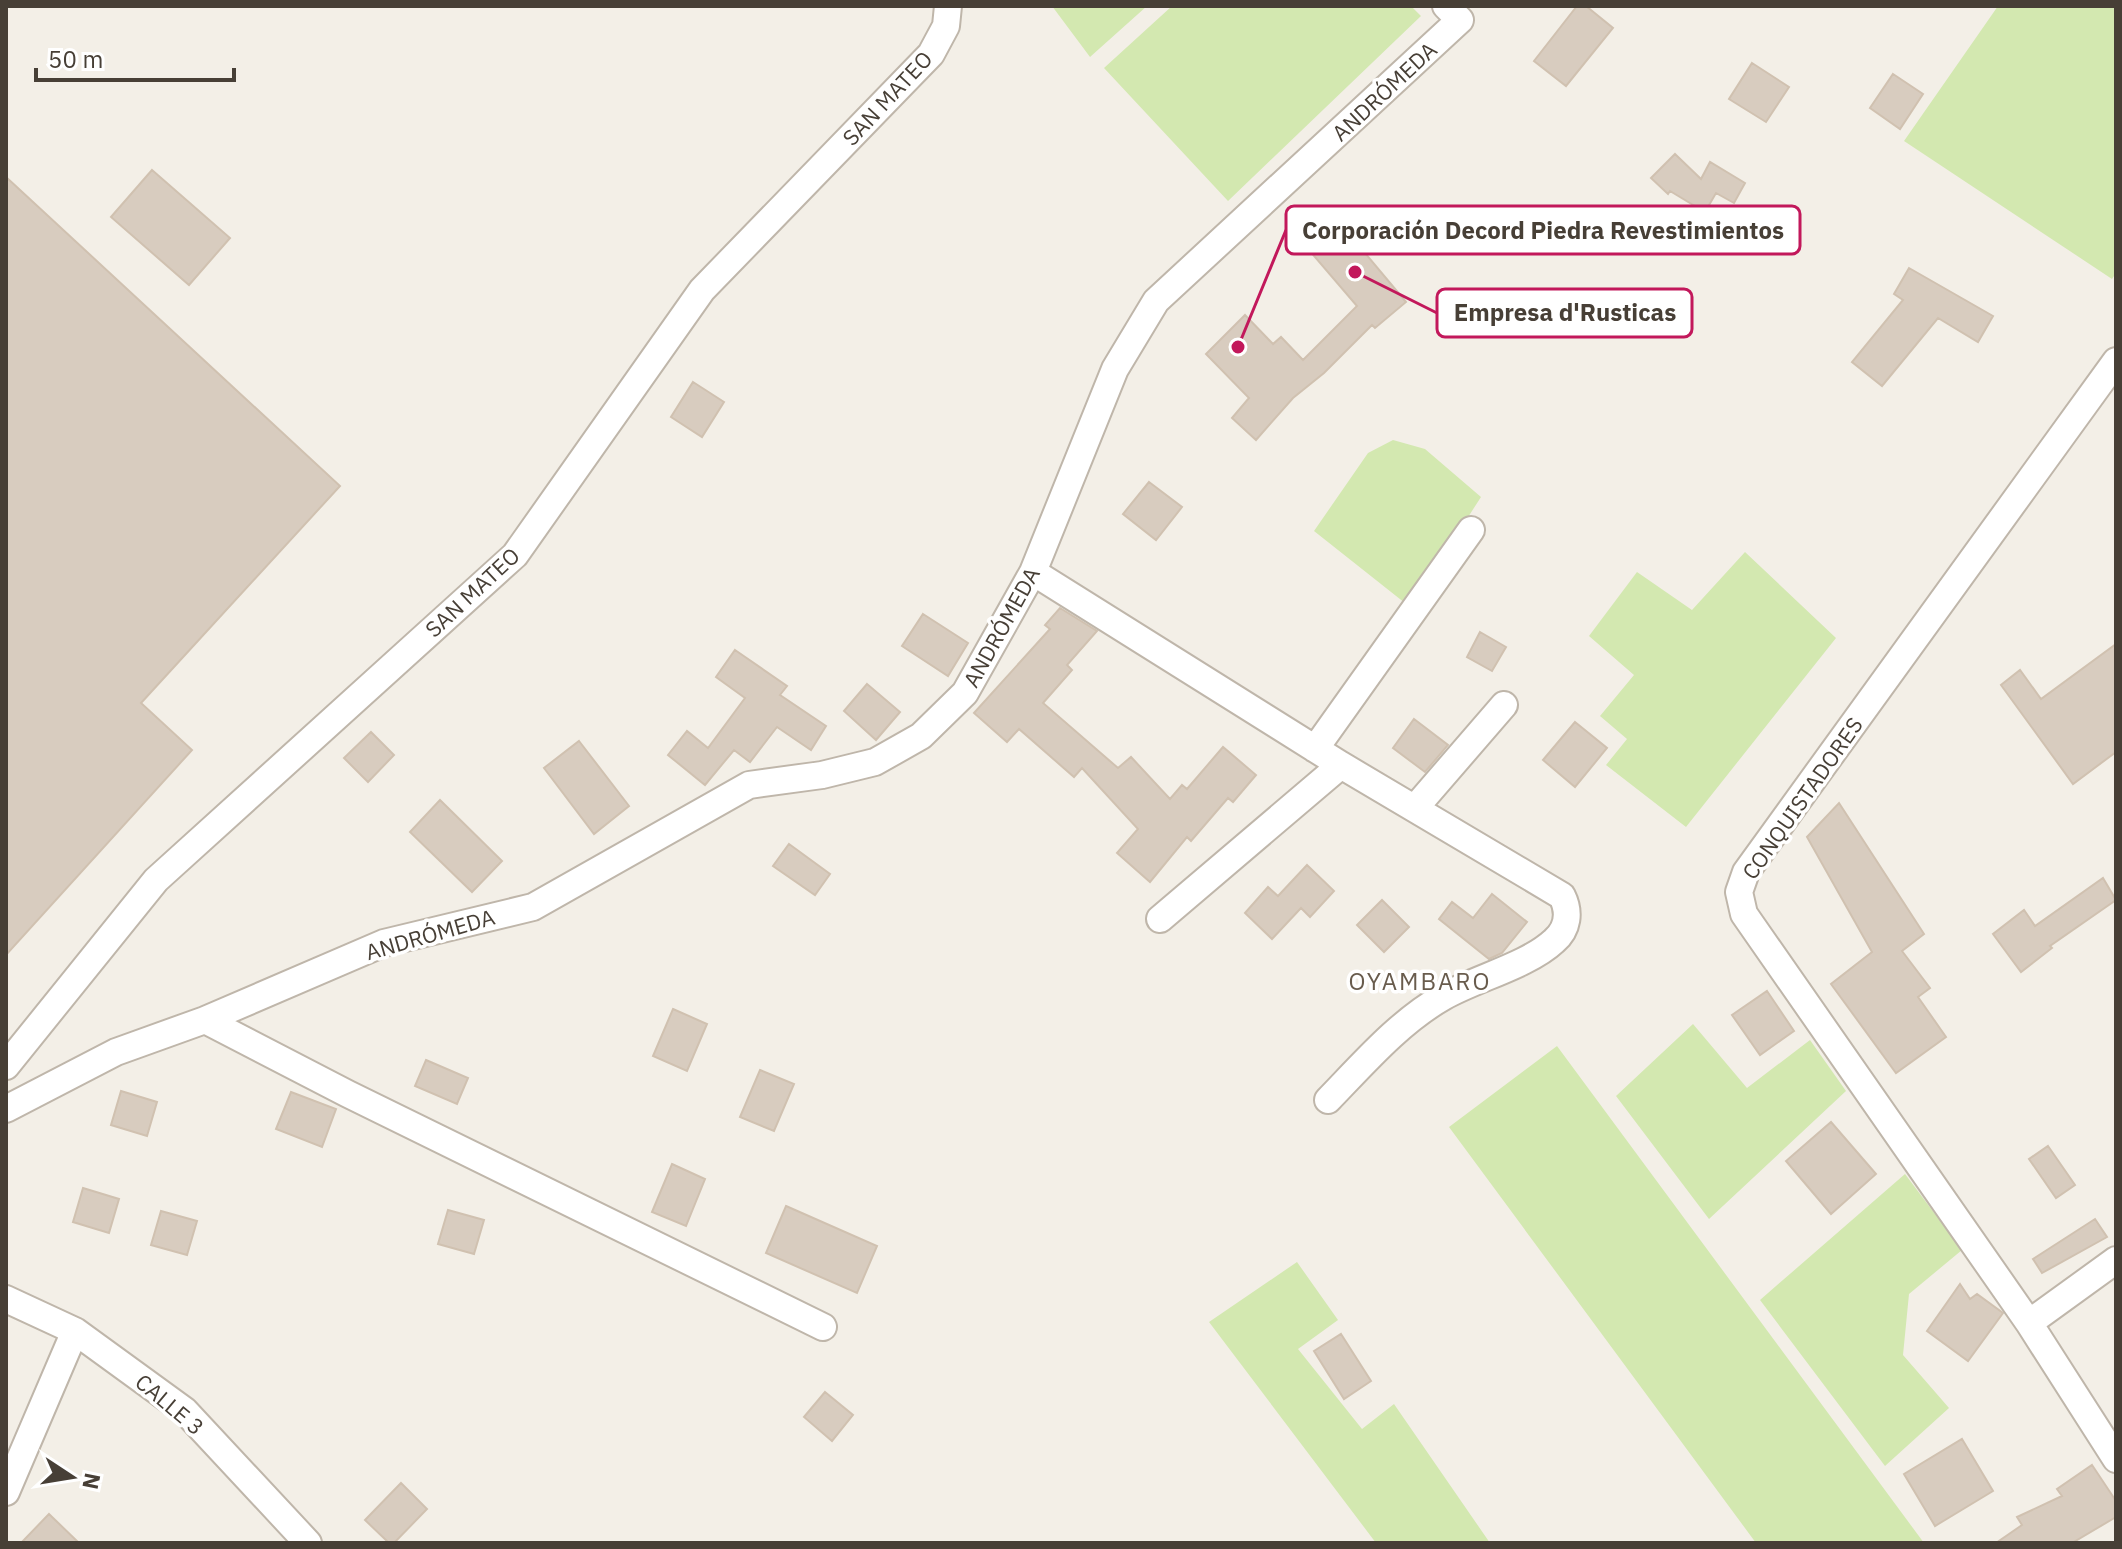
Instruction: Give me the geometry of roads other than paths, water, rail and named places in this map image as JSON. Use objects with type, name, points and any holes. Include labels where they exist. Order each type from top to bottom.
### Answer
[{"type":"street","name":"SAN MATEO","points":[[6,1066],[156,880],[515,555],[702,290],[931,54],[946,26],[948,6]]},
{"type":"street","name":"ANDRÓMEDA","points":[[6,1109],[116,1052],[205,1020],[384,943],[533,907],[749,785],[822,775],[875,762],[921,736],[965,693],[1033,572],[1115,369],[1156,301],[1460,20],[1446,6]]},
{"type":"street","name":"CONQUISTADORES","points":[[2116,361],[1746,872],[1739,892],[1744,914],[2029,1323],[2116,1459]]},
{"type":"street","points":[[1315,749],[1471,530]]},
{"type":"street","points":[[1033,572],[1341,765],[1562,896],[1567,907],[1567,923],[1555,941],[1440,998],[1392,1036],[1328,1100]]},
{"type":"street","points":[[1415,808],[1504,705]]},
{"type":"street","points":[[1160,919],[1341,765]]},
{"type":"street","points":[[205,1020],[348,1094],[823,1327]]},
{"type":"street","points":[[2029,1323],[2116,1260]]},
{"type":"street","name":"CALLE 3","points":[[6,1299],[75,1331],[185,1411],[308,1543]]},
{"type":"street","points":[[6,1492],[75,1331]]},
{"type":"place","name":"Empresa d'Rusticas","points":[[1355,272]]},
{"type":"place","name":"Corporación Decord Piedra Revestimientos","points":[[1238,347]]},
{"type":"district","name":"OYAMBARO","points":[[1420,981]]}]
